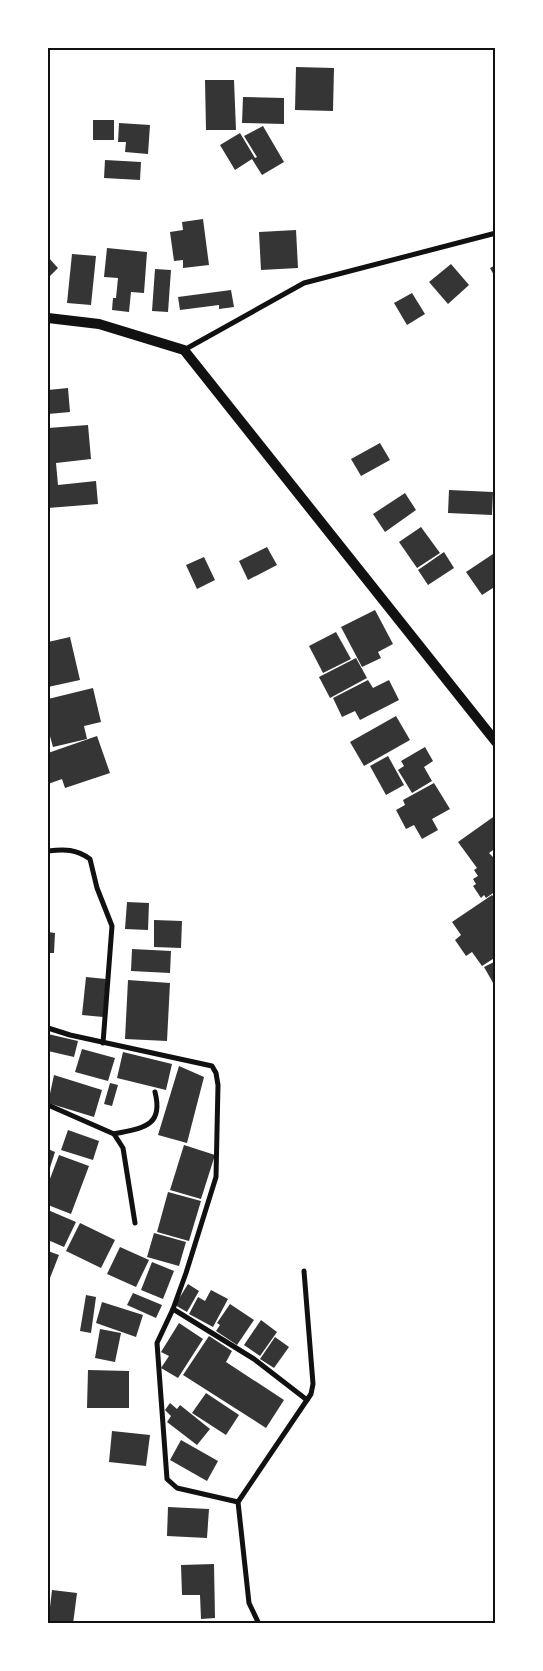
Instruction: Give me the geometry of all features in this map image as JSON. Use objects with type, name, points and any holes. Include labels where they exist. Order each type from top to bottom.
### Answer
[{"type":"main road","points":[[48,318],[99,324],[184,350],[496,742]]},
{"type":"street","points":[[184,350],[304,283],[496,233]]},
{"type":"street","points":[[48,851],[62,849],[78,851],[90,859],[97,888],[112,926],[103,1043]]},
{"type":"street","points":[[48,1028],[103,1043],[212,1066],[216,1073],[218,1085],[216,1177],[186,1273],[157,1342],[168,1479],[177,1488],[238,1502]]},
{"type":"street","points":[[114,1134],[144,1127],[155,1118],[158,1105],[155,1092]]},
{"type":"street","points":[[48,1105],[114,1134],[123,1148],[135,1223]]},
{"type":"street","points":[[260,1624],[249,1602],[238,1502],[307,1400],[313,1384],[304,1271]]},
{"type":"street","points":[[172,1309],[254,1359],[307,1400]]},
{"type":"building","points":[[296,67],[334,68],[333,111],[295,110]]},
{"type":"building","points":[[205,80],[234,80],[236,130],[206,130]]},
{"type":"building","points":[[243,97],[284,98],[284,124],[242,123]]},
{"type":"building","points":[[93,120],[114,120],[114,140],[93,140]]},
{"type":"building","points":[[119,123],[150,125],[148,154],[125,152],[126,142],[118,142]]},
{"type":"building","points":[[263,126],[284,162],[262,175],[252,159],[235,170],[220,145],[240,133],[255,158],[257,157],[244,136]]},
{"type":"building","points":[[105,160],[141,162],[140,180],[104,178]]},
{"type":"building","points":[[203,219],[209,265],[183,268],[183,260],[174,261],[170,232],[183,230],[182,222]]},
{"type":"building","points":[[296,230],[298,268],[261,270],[259,232]]},
{"type":"building","points":[[107,248],[147,252],[144,293],[131,292],[129,312],[112,310],[113,298],[116,298],[118,278],[104,277]]},
{"type":"building","points":[[72,254],[96,256],[91,305],[67,303]]},
{"type":"building","points":[[48,257],[58,268],[48,278]]},
{"type":"building","points":[[451,264],[469,285],[448,304],[429,282]]},
{"type":"building","points":[[496,265],[496,279],[490,268]]},
{"type":"building","points":[[155,269],[171,270],[168,312],[152,311]]},
{"type":"building","points":[[231,290],[234,307],[219,309],[219,305],[180,310],[178,297]]},
{"type":"building","points":[[412,293],[425,314],[407,325],[394,303]]},
{"type":"building","points":[[68,388],[70,412],[48,414],[48,390]]},
{"type":"building","points":[[88,425],[91,459],[56,463],[58,485],[96,481],[98,504],[48,508],[48,428]]},
{"type":"building","points":[[380,443],[390,460],[361,476],[351,459]]},
{"type":"building","points":[[449,490],[493,492],[492,515],[448,513]]},
{"type":"building","points":[[405,493],[416,510],[385,532],[373,514]]},
{"type":"building","points":[[421,527],[440,553],[417,568],[399,542]]},
{"type":"building","points":[[267,547],[277,565],[248,580],[239,561]]},
{"type":"building","points":[[444,552],[454,568],[428,585],[418,570]]},
{"type":"building","points":[[496,552],[496,586],[482,595],[466,572]]},
{"type":"building","points":[[204,557],[215,580],[197,589],[186,565]]},
{"type":"building","points":[[375,610],[393,644],[378,652],[381,658],[362,667],[341,627]]},
{"type":"building","points":[[336,632],[351,659],[323,673],[309,646]]},
{"type":"building","points":[[70,637],[80,680],[48,687],[48,642]]},
{"type":"building","points":[[356,658],[367,678],[330,698],[319,677]]},
{"type":"building","points":[[368,680],[373,688],[389,680],[399,700],[360,720],[355,711],[342,717],[333,698]]},
{"type":"building","points":[[93,688],[101,722],[84,726],[87,739],[53,747],[48,729],[48,699]]},
{"type":"building","points":[[396,716],[410,740],[364,766],[350,742]]},
{"type":"building","points":[[97,736],[110,773],[65,788],[62,779],[48,784],[48,753]]},
{"type":"building","points":[[425,747],[433,761],[424,767],[432,781],[412,793],[398,770],[404,766],[401,761]]},
{"type":"building","points":[[388,756],[404,785],[386,795],[370,766]]},
{"type":"building","points":[[434,783],[450,809],[432,819],[438,830],[422,839],[414,825],[406,829],[396,810],[405,805],[403,800]]},
{"type":"building","points":[[496,815],[496,848],[489,853],[496,860],[496,891],[486,898],[484,895],[481,898],[473,886],[476,884],[473,879],[478,876],[474,870],[477,868],[458,842]]},
{"type":"building","points":[[492,895],[496,900],[496,957],[482,966],[472,952],[466,956],[455,940],[461,935],[452,922]]},
{"type":"building","points":[[127,902],[149,903],[148,930],[125,929]]},
{"type":"building","points":[[154,920],[182,921],[181,948],[154,947]]},
{"type":"building","points":[[48,932],[55,933],[54,953],[48,953]]},
{"type":"building","points":[[132,949],[171,951],[170,973],[131,971]]},
{"type":"building","points":[[496,961],[496,988],[484,967]]},
{"type":"building","points":[[86,977],[106,979],[103,1017],[82,1015]]},
{"type":"building","points":[[128,980],[170,983],[167,1041],[125,1039]]},
{"type":"building","points":[[48,1034],[78,1041],[74,1057],[48,1051]]},
{"type":"building","points":[[82,1049],[115,1058],[108,1081],[75,1072]]},
{"type":"building","points":[[123,1052],[172,1064],[166,1090],[117,1078]]},
{"type":"building","points":[[179,1066],[204,1077],[187,1143],[158,1135]]},
{"type":"building","points":[[54,1075],[102,1090],[94,1117],[48,1103]]},
{"type":"building","points":[[110,1083],[118,1085],[112,1106],[104,1104]]},
{"type":"building","points":[[68,1130],[99,1141],[93,1160],[61,1150]]},
{"type":"building","points":[[184,1145],[215,1155],[201,1199],[170,1190]]},
{"type":"building","points":[[48,1149],[55,1152],[48,1174]]},
{"type":"building","points":[[59,1155],[89,1166],[71,1214],[48,1205],[48,1184]]},
{"type":"building","points":[[168,1192],[201,1201],[189,1241],[157,1232]]},
{"type":"building","points":[[48,1210],[76,1222],[64,1247],[48,1240]]},
{"type":"building","points":[[80,1223],[115,1240],[101,1268],[66,1251]]},
{"type":"building","points":[[154,1233],[186,1242],[179,1266],[147,1257]]},
{"type":"building","points":[[120,1247],[149,1260],[136,1287],[107,1274]]},
{"type":"building","points":[[48,1251],[59,1255],[50,1278],[48,1277]]},
{"type":"building","points":[[152,1262],[174,1271],[163,1299],[141,1290]]},
{"type":"building","points":[[188,1284],[199,1291],[187,1312],[175,1305]]},
{"type":"building","points":[[211,1290],[228,1299],[213,1327],[189,1314],[198,1297],[205,1301]]},
{"type":"building","points":[[133,1293],[162,1305],[156,1318],[127,1305]]},
{"type":"building","points":[[86,1295],[96,1297],[91,1333],[80,1331]]},
{"type":"building","points":[[102,1302],[143,1315],[136,1337],[96,1323]]},
{"type":"building","points":[[230,1304],[254,1320],[237,1345],[216,1331],[220,1325],[217,1323]]},
{"type":"building","points":[[261,1320],[277,1332],[260,1356],[244,1345]]},
{"type":"building","points":[[179,1323],[203,1339],[178,1378],[161,1368],[169,1356],[161,1352]]},
{"type":"building","points":[[100,1329],[121,1333],[115,1362],[95,1358]]},
{"type":"building","points":[[209,1336],[232,1351],[226,1362],[284,1400],[266,1428],[183,1375]]},
{"type":"building","points":[[275,1337],[289,1347],[274,1368],[260,1359]]},
{"type":"building","points":[[88,1370],[129,1371],[129,1408],[87,1408]]},
{"type":"building","points":[[206,1393],[239,1415],[226,1435],[192,1413]]},
{"type":"building","points":[[170,1403],[177,1409],[180,1405],[210,1429],[197,1445],[167,1422],[171,1416],[165,1410]]},
{"type":"building","points":[[112,1431],[150,1435],[146,1466],[109,1462]]},
{"type":"building","points":[[181,1440],[218,1461],[207,1481],[170,1460]]},
{"type":"building","points":[[168,1507],[209,1509],[207,1538],[167,1536]]},
{"type":"building","points":[[214,1564],[215,1618],[201,1619],[200,1595],[182,1595],[181,1565]]},
{"type":"building","points":[[52,1590],[77,1593],[73,1624],[48,1624]]}]
